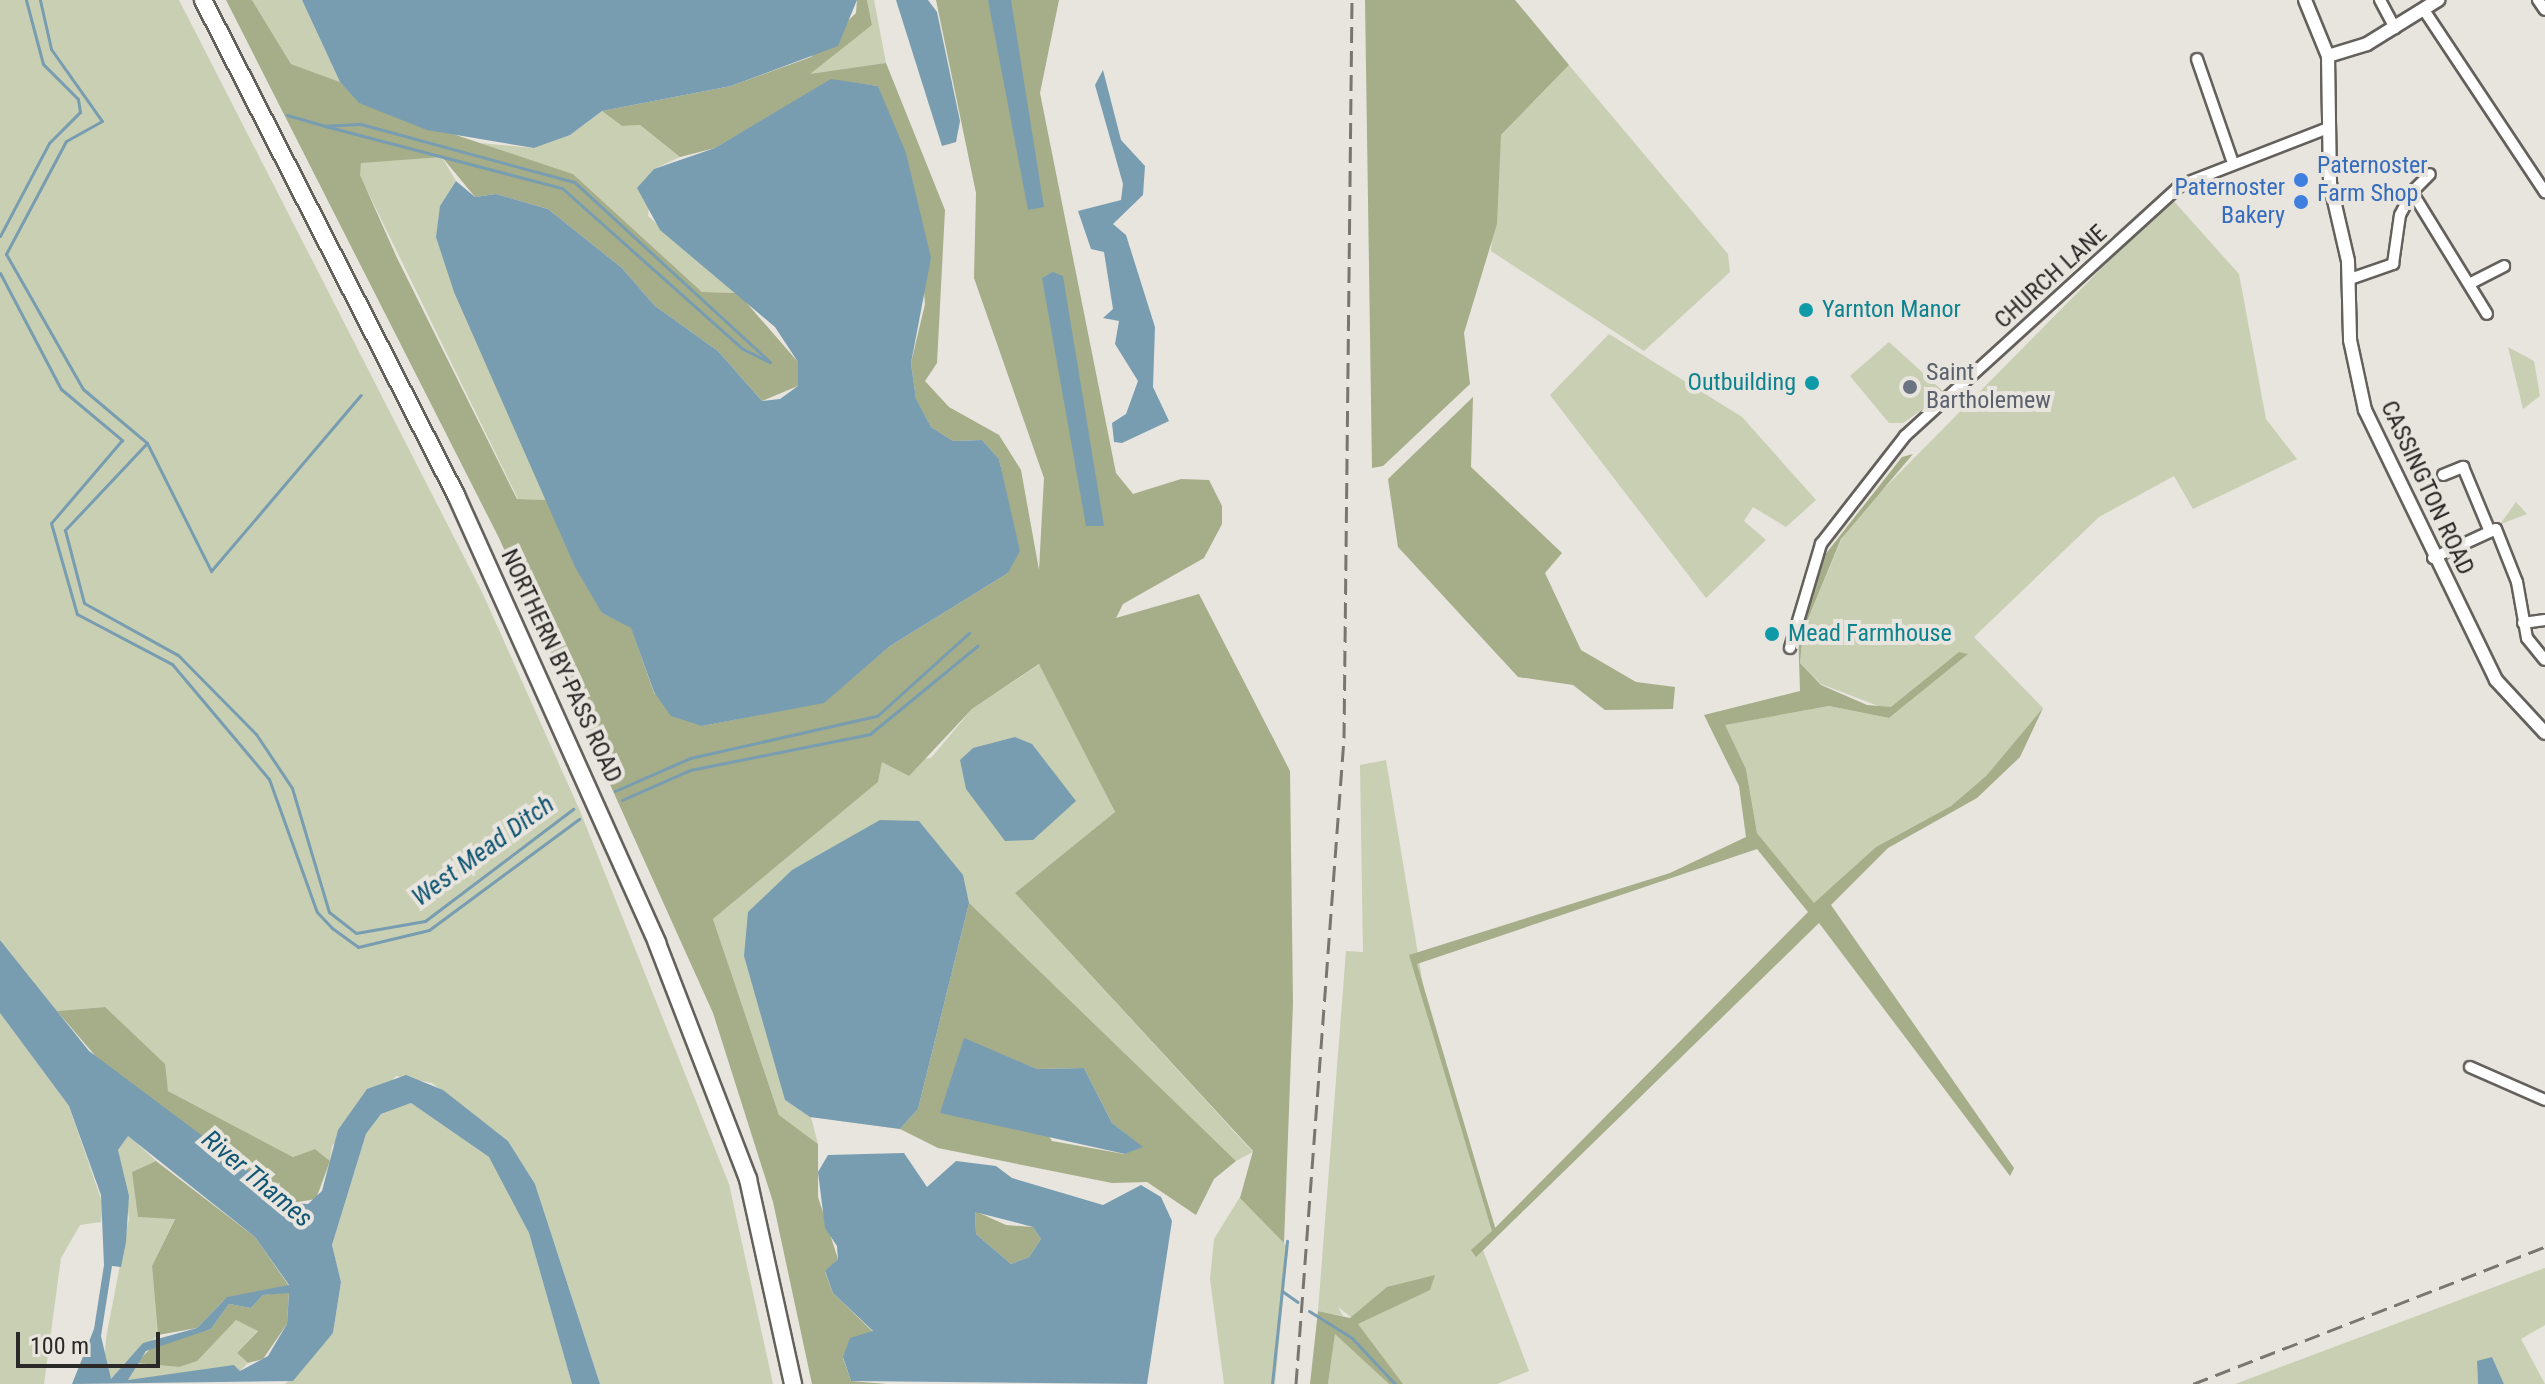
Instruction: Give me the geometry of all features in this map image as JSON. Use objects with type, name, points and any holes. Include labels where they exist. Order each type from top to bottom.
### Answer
[{"type":"highway","name":"NORTHERN BY-PASS ROAD","points":[[203,0],[456,495],[657,943],[748,1179],[793,1384]]},
{"type":"street","name":"CASSINGTON ROAD","points":[[2305,0],[2328,56],[2330,183],[2350,279],[2350,340],[2360,395],[2433,558],[2496,680],[2545,733]]},
{"type":"street","points":[[2380,0],[2395,28]]},
{"type":"street","points":[[2328,56],[2395,28],[2438,0]]},
{"type":"street","points":[[2538,0],[2545,10]]},
{"type":"street","points":[[2424,10],[2545,192]]},
{"type":"street","points":[[2197,59],[2232,160]]},
{"type":"street","name":"CHURCH LANE","points":[[1790,648],[1821,544],[1897,445],[2181,185],[2232,160],[2328,128]]},
{"type":"street","points":[[2350,279],[2393,264],[2412,192],[2430,174]]},
{"type":"street","points":[[2412,192],[2473,282],[2487,314]]},
{"type":"street","points":[[2473,282],[2504,266]]},
{"type":"street","points":[[2443,475],[2463,467],[2490,532]]},
{"type":"street","points":[[2433,558],[2496,529],[2517,582],[2523,623],[2545,660]]},
{"type":"street","points":[[2523,623],[2545,620]]},
{"type":"street","points":[[2470,1067],[2545,1100]]},
{"type":"green space","points":[[0,0],[179,0],[482,592],[580,811],[729,1184],[773,1384],[600,1384],[535,1184],[508,1141],[432,1083],[396,1076],[332,1146],[330,1161],[315,1149],[293,1157],[168,1091],[105,1007],[57,1011],[0,940]]},
{"type":"green space","points":[[226,0],[252,0],[291,64],[340,82],[360,103],[573,174],[702,292],[738,293],[798,362],[798,386],[762,401],[718,351],[655,306],[622,268],[548,209],[496,194],[475,197],[442,157],[361,163],[360,175],[397,258],[517,499],[547,500],[602,613],[631,627],[654,693],[702,726],[824,702],[890,646],[1008,573],[1008,502],[999,459],[982,440],[953,441],[931,427],[916,400],[911,363],[925,304],[917,203],[878,86],[831,80],[715,148],[680,157],[640,125],[622,126],[602,111],[731,86],[811,57],[856,13],[857,0],[867,0],[872,25],[810,74],[886,63],[945,210],[937,363],[925,381],[949,407],[999,435],[1021,470],[1039,570],[1044,478],[974,278],[976,193],[936,0],[1059,0],[1040,93],[1116,473],[1133,494],[1181,479],[1209,480],[1222,506],[1222,524],[1204,558],[1123,604],[1116,618],[1199,594],[1290,771],[1293,1003],[1284,1243],[1240,1198],[1253,1151],[1015,893],[1115,812],[1039,664],[972,709],[909,776],[882,762],[878,782],[713,919],[779,1115],[818,1144],[818,1197],[838,1259],[825,1272],[833,1293],[873,1332],[843,1358],[851,1381],[887,1384],[812,1384],[773,1202],[713,1013],[499,538]]},
{"type":"green space","points":[[252,0],[302,0],[340,82],[291,64]]},
{"type":"green space","points":[[867,0],[874,0],[886,63],[814,78],[809,73],[872,25]]},
{"type":"green space","points":[[1365,0],[1515,0],[1569,65],[1501,135],[1497,224],[1464,333],[1470,384],[1383,466],[1372,468]]},
{"type":"green space","points":[[1569,65],[1728,254],[1730,272],[1644,351],[1491,251],[1501,135]]},
{"type":"green space","points":[[602,111],[622,126],[640,125],[680,157],[654,169],[648,216],[738,293],[702,292],[573,174],[480,143],[534,148],[570,135]]},
{"type":"green space","points":[[442,157],[456,181],[440,206],[502,400],[547,500],[518,499],[359,174],[361,162]]},
{"type":"green space","points":[[2171,198],[2239,274],[2266,419],[2297,459],[2193,509],[2174,476],[2099,517],[1974,637],[2043,708],[1986,776],[1951,806],[1876,847],[1814,904],[1757,833],[1746,769],[1724,725],[1829,706],[1889,718],[1968,654],[1894,712],[1821,684],[1800,663],[1803,631],[1847,526]]},
{"type":"green space","points":[[1609,334],[1742,417],[1816,500],[1786,527],[1753,507],[1744,521],[1766,540],[1706,598],[1550,395]]},
{"type":"green space","points":[[1889,342],[1945,393],[1903,423],[1889,423],[1850,376]]},
{"type":"green space","points":[[2508,347],[2534,361],[2540,396],[2523,409]]},
{"type":"green space","points":[[1473,397],[1471,467],[1562,553],[1545,573],[1581,650],[1636,682],[1675,687],[1673,709],[1605,710],[1573,685],[1518,677],[1398,547],[1388,479]]},
{"type":"green space","points":[[1913,454],[1841,539],[1803,631],[1800,663],[1821,685],[1867,705],[1891,707],[1959,652],[1968,654],[1889,718],[1829,706],[1725,725],[1746,769],[1757,833],[1814,903],[1876,847],[1951,806],[1986,776],[2043,708],[2020,757],[1977,798],[1888,848],[1831,905],[2014,1168],[2010,1176],[1819,923],[1476,1257],[1471,1250],[1492,1231],[1409,955],[1670,873],[1746,837],[1739,786],[1704,715],[1800,691],[1798,628],[1824,556],[1902,457]],"holes":[[[1757,849],[1808,912],[1495,1228],[1417,964]]]},
{"type":"green space","points":[[2516,502],[2527,514],[2501,524],[2501,523]]},
{"type":"green space","points":[[1040,664],[1115,812],[1015,893],[1253,1152],[1236,1161],[969,904],[900,1129],[811,1117],[818,1144],[779,1115],[713,919],[878,782],[882,761],[931,758],[972,709]],"holes":[[[765,1014],[810,1117],[785,1100]]]},
{"type":"green space","points":[[1386,760],[1429,1021],[1498,1235],[1483,1250],[1529,1371],[1497,1384],[1403,1384],[1352,1318],[1338,1307],[1343,1316],[1318,1311],[1346,951],[1363,952],[1360,765]]},
{"type":"green space","points":[[969,903],[1236,1161],[1214,1179],[1196,1215],[1147,1182],[1112,1183],[938,1148],[900,1129],[918,1109]],"holes":[[[998,1053],[1037,1069],[1084,1068],[1112,1123],[1142,1147],[1124,1154],[1052,1141]]]},
{"type":"green space","points":[[105,1007],[165,1064],[168,1091],[293,1157],[315,1149],[330,1161],[316,1199],[292,1203],[258,1182],[98,1059],[57,1011]]},
{"type":"green space","points":[[0,1013],[69,1106],[102,1202],[101,1222],[80,1225],[61,1258],[44,1384],[0,1384]]},
{"type":"green space","points":[[411,1103],[489,1157],[508,1185],[529,1233],[572,1384],[285,1384],[333,1333],[341,1282],[332,1245],[366,1134],[381,1114]]},
{"type":"green space","points":[[128,1135],[156,1161],[132,1172],[175,1218],[152,1266],[158,1335],[111,1379],[104,1369],[106,1338],[129,1218],[118,1150]]},
{"type":"green space","points":[[156,1161],[255,1237],[289,1286],[223,1301],[197,1328],[158,1335],[152,1266],[175,1219],[138,1217],[132,1172]]},
{"type":"green space","points":[[1243,1192],[1288,1248],[1275,1384],[1224,1384],[1210,1279],[1214,1239]]},
{"type":"green space","points":[[975,1211],[1006,1225],[1033,1227],[1041,1239],[1029,1257],[1011,1264],[976,1234]]},
{"type":"green space","points":[[2545,1268],[2545,1325],[2521,1339],[2545,1384],[2504,1384],[2492,1357],[2477,1362],[2478,1384],[2235,1384]]},
{"type":"green space","points":[[1435,1275],[1430,1290],[1358,1324],[1403,1384],[1389,1384],[1335,1334],[1328,1384],[1310,1384],[1318,1311],[1350,1318],[1387,1287]]},
{"type":"green space","points":[[289,1292],[287,1324],[263,1359],[248,1363],[237,1353],[258,1331],[236,1320],[197,1361],[179,1367],[136,1363],[152,1347],[211,1329],[229,1304],[251,1308],[263,1295]]},
{"type":"green space","points":[[236,1320],[258,1330],[237,1353],[248,1363],[240,1371],[128,1381],[136,1363],[179,1367]]},
{"type":"green space","points":[[1335,1333],[1389,1384],[1328,1384]]},
{"type":"water","points":[[302,0],[857,0],[838,46],[731,86],[602,111],[570,135],[534,148],[427,130],[359,103],[340,82]]},
{"type":"water","points":[[896,0],[928,0],[937,12],[960,121],[956,142],[942,146]]},
{"type":"water","points":[[988,0],[1011,0],[1044,207],[1028,210]]},
{"type":"water","points":[[1103,70],[1121,140],[1145,166],[1143,195],[1113,224],[1126,235],[1155,327],[1153,387],[1169,421],[1122,443],[1114,442],[1112,423],[1126,414],[1138,381],[1115,344],[1119,321],[1103,318],[1113,309],[1104,252],[1091,249],[1078,211],[1121,200],[1123,184],[1095,85]]},
{"type":"water","points":[[831,79],[878,86],[906,153],[931,258],[911,363],[916,399],[931,427],[953,441],[982,440],[999,459],[1020,551],[1008,573],[890,646],[824,703],[702,726],[671,716],[654,692],[631,628],[602,613],[575,567],[454,292],[436,237],[440,206],[456,181],[475,197],[496,194],[548,209],[622,268],[655,306],[718,351],[762,401],[780,399],[798,386],[798,362],[775,327],[660,230],[637,188],[654,169],[715,148]]},
{"type":"water","points":[[1053,272],[1063,276],[1104,526],[1086,526],[1042,278]]},
{"type":"water","points":[[1015,737],[1032,744],[1076,801],[1033,840],[1005,841],[966,789],[960,760],[973,748]]},
{"type":"water","points":[[880,820],[919,821],[963,875],[969,903],[918,1109],[900,1129],[810,1117],[785,1100],[744,956],[748,912],[792,870]]},
{"type":"water","name":"River Thames","points":[[0,940],[89,1051],[292,1203],[308,1204],[322,1191],[338,1130],[367,1089],[406,1075],[443,1090],[508,1141],[535,1184],[600,1384],[572,1384],[529,1233],[489,1157],[411,1103],[381,1114],[366,1134],[332,1245],[341,1282],[333,1333],[293,1381],[72,1384],[94,1329],[104,1265],[101,1195],[69,1106],[0,1013]],"holes":[[[128,1136],[255,1237],[289,1285],[227,1297],[197,1328],[143,1343],[111,1379],[101,1336],[112,1266],[121,1267],[126,1242],[129,1196],[118,1150]],[[289,1293],[287,1324],[268,1356],[240,1371],[234,1365],[128,1380],[146,1351],[211,1329],[229,1304],[251,1308],[263,1295]]]},
{"type":"water","points":[[964,1038],[1037,1069],[1084,1068],[1112,1123],[1143,1147],[1125,1154],[940,1113]]},
{"type":"water","points":[[904,1153],[927,1187],[956,1161],[996,1166],[1012,1178],[1103,1205],[1141,1185],[1161,1197],[1172,1221],[1147,1384],[851,1381],[843,1357],[850,1338],[873,1331],[833,1293],[825,1271],[838,1259],[837,1246],[825,1228],[818,1172],[828,1155]],"holes":[[[975,1212],[1033,1227],[1041,1239],[1029,1257],[1011,1264],[976,1234]]]},
{"type":"water","points":[[2492,1357],[2504,1384],[2478,1384],[2477,1361]]},
{"type":"waterway","name":"West Mead Ditch","points":[[0,236],[49,143],[80,112],[78,99],[43,64],[26,0]]},
{"type":"waterway","name":"West Mead Ditch","points":[[40,0],[51,49],[102,121],[66,141],[6,254],[83,389],[147,443],[65,530],[84,603],[178,655],[256,734],[292,788],[329,912],[356,933],[425,921],[573,809]]},
{"type":"waterway","points":[[287,115],[325,126],[562,188],[743,349],[770,362],[574,182],[360,124],[325,126]]},
{"type":"waterway","name":"West Mead Ditch","points":[[0,273],[61,389],[122,440],[51,523],[77,614],[172,664],[269,779],[317,912],[332,928],[358,947],[429,930],[579,819]]},
{"type":"waterway","points":[[148,445],[211,571],[361,395]]},
{"type":"waterway","points":[[615,791],[690,758],[877,716],[969,633]]},
{"type":"waterway","points":[[622,800],[690,770],[870,734],[977,646]]},
{"type":"waterway","points":[[1272,1384],[1287,1241]]},
{"type":"waterway","points":[[1282,1291],[1298,1302]]},
{"type":"waterway","points":[[1309,1311],[1352,1338],[1395,1384]]},
{"type":"railway","points":[[1296,1384],[1344,738],[1352,0]]},
{"type":"railway","points":[[2193,1384],[2545,1247]]},
{"type":"place","name":"Paternoster Farm Shop","points":[[2301,180]]},
{"type":"place","name":"Paternoster Bakery","points":[[2301,202]]},
{"type":"place","name":"Yarnton Manor","points":[[1806,310]]},
{"type":"place","name":"Outbuilding","points":[[1812,383]]},
{"type":"place","name":"Saint Bartholemew","points":[[1910,387]]},
{"type":"place","name":"Mead Farmhouse","points":[[1772,634]]}]
